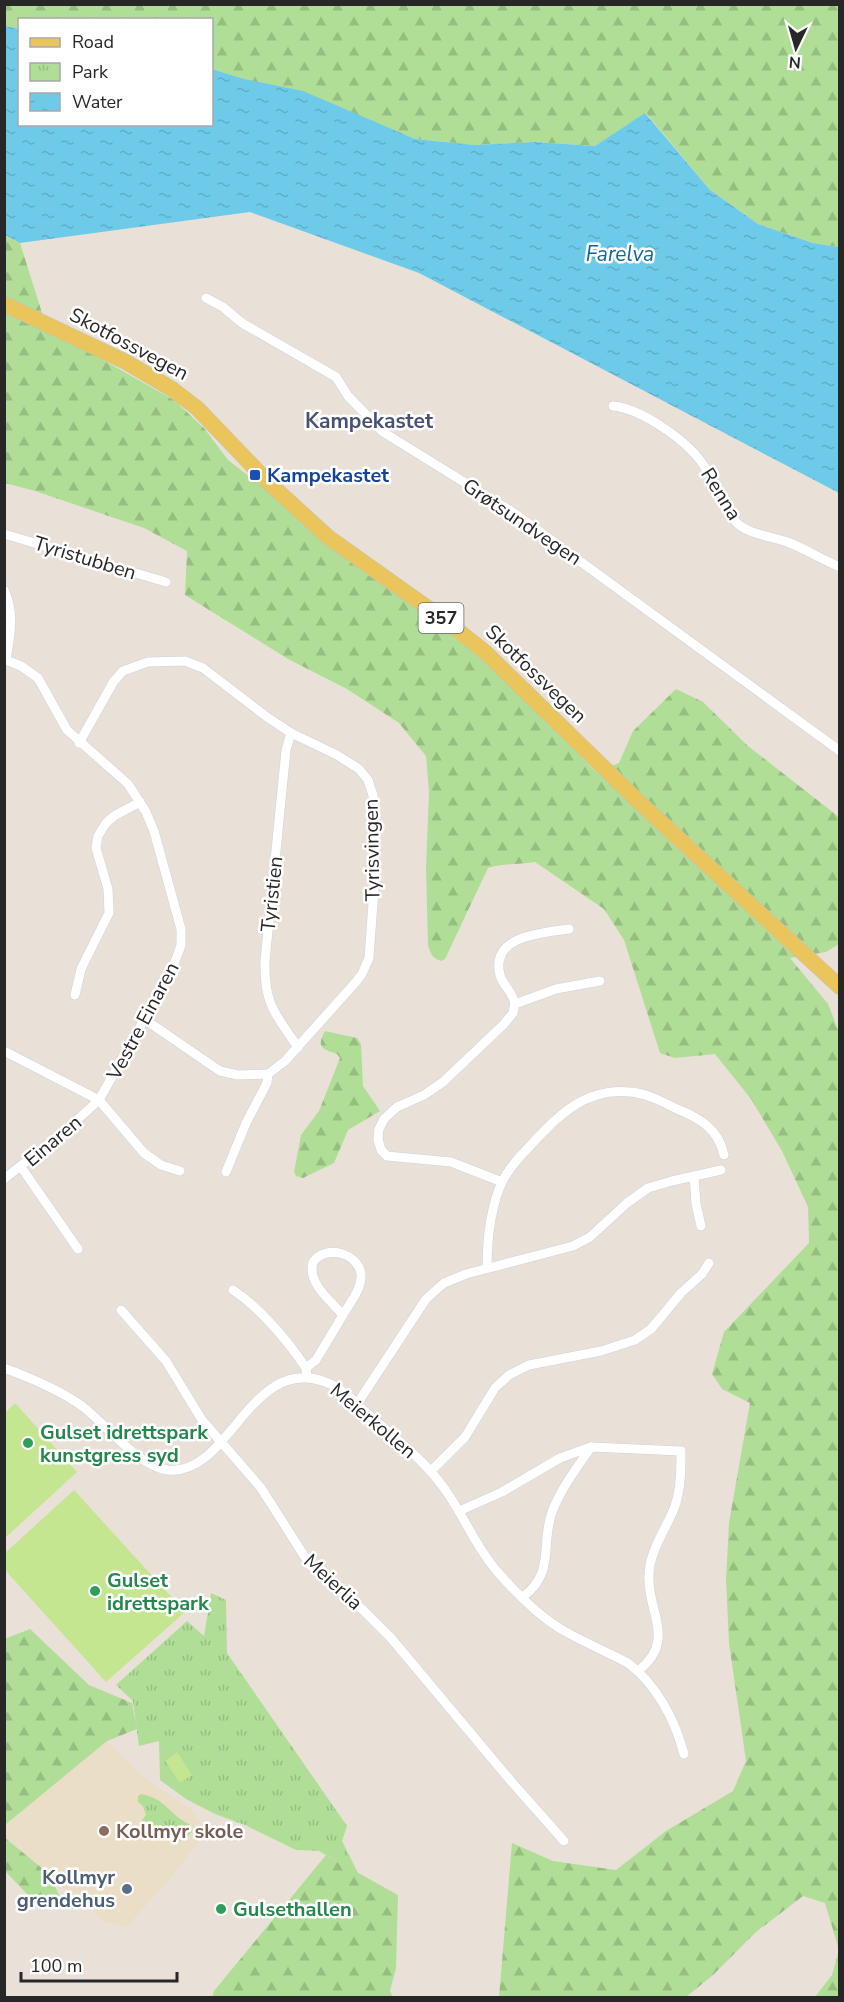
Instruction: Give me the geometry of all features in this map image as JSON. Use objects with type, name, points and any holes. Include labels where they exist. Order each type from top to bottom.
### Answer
[{"type":"main road","name":"Skotfossvegen","points":[[4,304],[126,362],[172,389],[197,408],[270,484],[321,531],[347,552],[442,618],[485,652],[641,804],[840,987]]},
{"type":"street","name":"Grøtsundvegen","points":[[206,298],[223,307],[242,324],[336,377],[348,396],[383,432],[514,513],[840,751]]},
{"type":"street","name":"Renna","points":[[613,406],[633,410],[652,420],[691,451],[704,466],[730,514],[741,526],[793,545],[840,567]]},
{"type":"street","name":"Tyristubben","points":[[4,534],[165,582]]},
{"type":"street","points":[[4,590],[9,599],[12,618],[6,660]]},
{"type":"street","name":"Vestre Einaren","points":[[6,660],[21,666],[38,678],[66,730],[121,778],[140,802],[154,831],[179,917],[182,937],[177,960],[99,1100]]},
{"type":"street","name":"Tyrisvingen","points":[[79,743],[114,681],[123,671],[148,662],[185,661],[203,668],[291,733],[337,755],[359,769],[370,787],[375,813],[374,897],[369,957],[362,974],[285,1061],[268,1074]]},
{"type":"street","name":"Tyristien","points":[[291,733],[284,770],[265,961],[265,982],[267,998],[272,1008],[298,1047]]},
{"type":"street","points":[[75,995],[81,969],[109,913],[108,889],[96,848],[98,836],[106,823],[114,816],[140,802]]},
{"type":"street","points":[[502,1182],[451,1162],[423,1158],[391,1158],[381,1150],[378,1139],[381,1124],[397,1107],[424,1095],[443,1082],[513,1013],[515,1004],[511,991],[502,980],[500,973],[501,957],[510,943],[519,938],[569,929]]},
{"type":"street","points":[[515,1004],[556,989],[600,981]]},
{"type":"street","points":[[144,1019],[220,1071],[238,1075],[268,1074],[267,1083],[246,1123],[226,1172]]},
{"type":"street","points":[[4,1051],[99,1100],[144,1153],[161,1165],[180,1172]]},
{"type":"street","points":[[488,1268],[491,1220],[502,1182],[515,1162],[566,1109],[587,1098],[611,1092],[632,1092],[686,1112],[712,1129],[721,1142],[724,1155]]},
{"type":"street","name":"Einaren","points":[[4,1179],[85,1115],[99,1100]]},
{"type":"street","points":[[21,1167],[78,1249]]},
{"type":"street","points":[[357,1404],[426,1299],[449,1280],[573,1246],[590,1237],[640,1193],[658,1184],[722,1170]]},
{"type":"street","points":[[694,1176],[696,1204],[701,1226]]},
{"type":"street","points":[[233,1290],[247,1300],[294,1350],[307,1373],[343,1315],[359,1287],[360,1272],[354,1261],[335,1252],[324,1252],[313,1262],[312,1275],[343,1315]]},
{"type":"street","points":[[431,1471],[465,1437],[495,1388],[508,1375],[529,1365],[601,1351],[635,1340],[651,1329],[681,1293],[702,1274],[709,1263]]},
{"type":"street","name":"Meierlia","points":[[122,1310],[166,1361],[192,1407],[261,1488],[310,1565],[392,1638],[564,1841]]},
{"type":"street","name":"Meierkollen","points":[[4,1368],[65,1395],[100,1421],[137,1455],[161,1468],[171,1470],[189,1468],[198,1464],[264,1394],[307,1373],[330,1383],[357,1404],[431,1471],[459,1511],[488,1560],[523,1598],[557,1626],[638,1671],[667,1710],[684,1754]]},
{"type":"street","points":[[523,1598],[537,1585],[541,1576],[546,1558],[548,1526],[559,1496],[591,1447]]},
{"type":"street","points":[[459,1511],[502,1492],[560,1458],[591,1447],[681,1451],[679,1491],[669,1520],[655,1548],[649,1571],[650,1591],[658,1622],[658,1641],[650,1660],[638,1671]]},
{"type":"shaded area","name":"Kollmyr skole","points":[[107,1741],[134,1769],[190,1808],[203,1827],[204,1835],[165,1885],[126,1927],[105,1922],[5,1837],[5,1825]]},
{"type":"green space","points":[[4,5],[839,5],[839,247],[813,243],[758,224],[710,190],[646,113],[595,146],[535,142],[475,145],[415,139],[360,117],[213,69],[213,18],[18,18],[18,29],[5,26]]},
{"type":"green space","points":[[4,235],[20,243],[48,332],[89,352],[174,400],[204,428],[228,460],[463,642],[515,689],[596,772],[619,763],[633,731],[676,689],[703,702],[748,746],[839,817],[839,944],[826,952],[790,958],[828,1004],[839,1032],[839,1950],[825,1903],[803,1896],[756,1932],[713,1975],[686,1997],[499,1997],[512,1843],[553,1861],[616,1870],[666,1831],[733,1791],[746,1761],[729,1643],[726,1580],[729,1523],[750,1403],[722,1389],[712,1374],[724,1332],[809,1243],[808,1207],[782,1151],[751,1099],[715,1054],[675,1058],[660,1053],[624,940],[604,909],[535,862],[488,868],[445,959],[441,961],[432,955],[428,946],[426,868],[429,792],[426,756],[399,723],[347,689],[288,659],[185,595],[187,551],[144,528],[5,483]]},
{"type":"green space","points":[[325,1031],[357,1038],[361,1044],[363,1086],[380,1111],[348,1130],[334,1163],[303,1178],[296,1176],[294,1172],[301,1135],[319,1111],[340,1058],[337,1054],[322,1047],[321,1041]]},
{"type":"green space","name":"Gulset idrettspark kunstgress syd","points":[[15,1403],[77,1472],[5,1538],[5,1413]]},
{"type":"green space","name":"Gulset idrettspark","points":[[74,1490],[185,1612],[106,1682],[5,1570],[5,1553]]},
{"type":"green space","points":[[211,1593],[226,1600],[227,1653],[347,1826],[342,1841],[358,1873],[319,1851],[296,1850],[186,1799],[160,1780],[159,1741],[139,1746],[133,1701],[116,1685],[187,1621],[204,1636]]},
{"type":"green space","points":[[30,1629],[89,1685],[132,1703],[137,1729],[107,1741],[5,1825],[5,1637]]},
{"type":"green space","points":[[177,1752],[192,1775],[180,1783],[165,1761]]},
{"type":"green space","points":[[141,1794],[162,1803],[189,1824],[192,1832],[183,1840],[174,1842],[146,1823],[142,1820],[146,1815],[143,1806],[138,1802],[138,1796]]},
{"type":"green space","points":[[4,1837],[49,1874],[64,1905],[30,1897],[5,1871]]},
{"type":"green space","points":[[326,1855],[398,1895],[396,1968],[390,1991],[393,1997],[212,1998],[214,1991]]},
{"type":"green space","points":[[839,1950],[839,1997],[815,1997],[832,1975]]},
{"type":"water","name":"Farelva","points":[[5,26],[18,29],[18,126],[213,126],[213,69],[244,79],[303,91],[415,139],[475,145],[535,142],[595,146],[645,113],[710,190],[758,224],[813,243],[839,247],[839,493],[419,273],[250,212],[20,243],[5,235]]},
{"type":"place","name":"Kampekastet","points":[[255,475]]},
{"type":"place","name":"Gulset idrettspark kunstgress syd","points":[[28,1443]]},
{"type":"place","name":"Gulset idrettspark","points":[[95,1591]]},
{"type":"place","name":"Kollmyr skole","points":[[104,1831]]},
{"type":"place","name":"Kollmyr grendehus","points":[[127,1889]]},
{"type":"place","name":"Gulsethallen","points":[[221,1909]]},
{"type":"district","name":"Kampekastet","points":[[369,421]]}]
